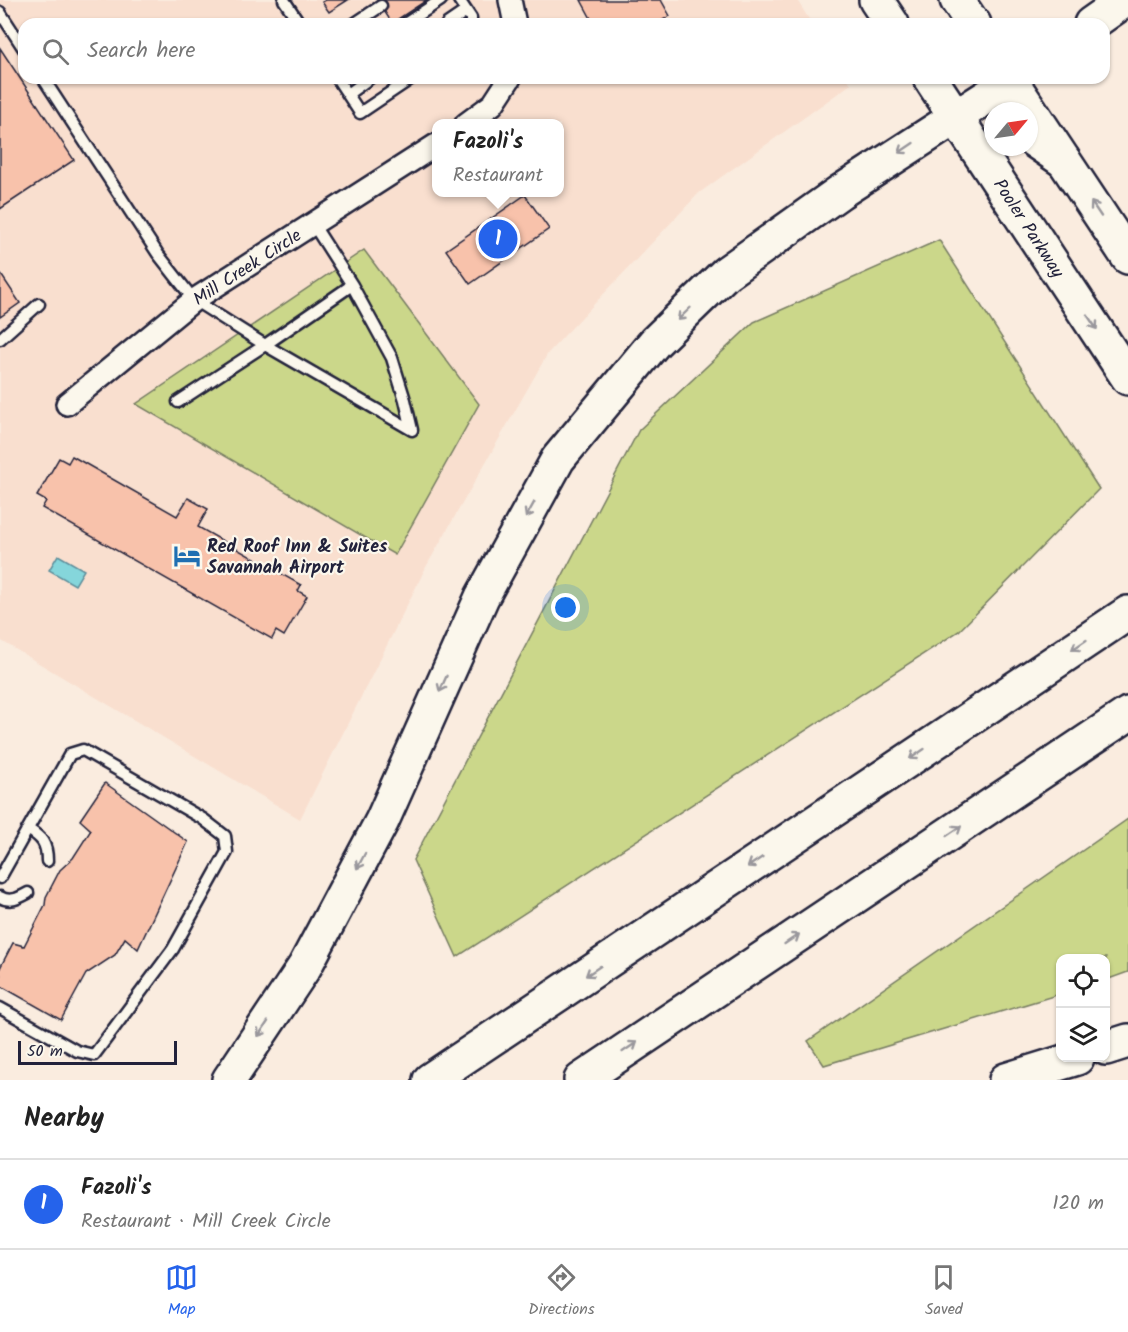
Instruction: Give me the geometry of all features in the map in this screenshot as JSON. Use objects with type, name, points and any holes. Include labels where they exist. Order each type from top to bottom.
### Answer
[{"type":"main road","points":[[876,0],[888,18]]},
{"type":"main road","points":[[957,0],[970,18]]},
{"type":"main road","points":[[1100,18],[1125,0]]},
{"type":"main road","name":"Pooler Parkway","points":[[934,84],[1128,378]]},
{"type":"main road","points":[[229,1080],[305,966],[371,842],[482,597],[558,459],[655,342],[726,273],[840,192],[1004,84]]},
{"type":"main road","points":[[1015,84],[1128,256]]},
{"type":"main road","points":[[955,116],[984,121]]},
{"type":"main road","points":[[1038,143],[1064,161]]},
{"type":"main road","points":[[430,1080],[1128,613]]},
{"type":"main road","points":[[581,1080],[1128,714]]},
{"type":"main road","points":[[1110,1047],[1128,1041]]},
{"type":"main road","points":[[1006,1080],[1064,1062]]},
{"type":"street","points":[[510,0],[514,18]]},
{"type":"street","points":[[472,119],[493,104],[506,84]]},
{"type":"street","name":"Mill Creek Circle","points":[[67,404],[194,300],[432,148]]},
{"type":"lane","points":[[414,18],[441,0]]},
{"type":"lane","points":[[459,0],[471,18]]},
{"type":"lane","points":[[289,2],[297,18]]},
{"type":"lane","points":[[363,18],[381,6]]},
{"type":"lane","points":[[456,18],[466,11]]},
{"type":"lane","points":[[0,12],[18,40]]},
{"type":"lane","points":[[47,84],[158,254],[194,300],[412,430],[392,358],[352,285],[314,224]]},
{"type":"lane","points":[[341,84],[360,113],[403,84]]},
{"type":"lane","points":[[348,94],[362,84]]},
{"type":"lane","points":[[178,402],[266,345],[352,285]]},
{"type":"lane","points":[[0,339],[39,303]]},
{"type":"lane","points":[[0,878],[70,754],[83,750],[203,819],[225,836],[227,852],[173,949],[94,1055],[76,1051],[0,1008]]},
{"type":"lane","points":[[28,829],[42,838],[47,848],[47,861]]},
{"type":"lane","points":[[0,897],[5,900],[16,900],[28,893]]},
{"type":"shaded area","points":[[0,0],[797,0],[808,18],[18,18],[18,84],[851,84],[699,193],[548,353],[426,567],[300,819],[0,640]]},
{"type":"green space","points":[[939,240],[1099,489],[959,631],[457,957],[413,860],[639,430],[754,322]]},
{"type":"green space","points":[[364,250],[479,404],[395,555],[136,404]]},
{"type":"green space","points":[[1128,819],[1128,972],[1110,979],[1110,954],[1056,954],[1056,995],[824,1065],[808,1041]]},
{"type":"water","points":[[58,555],[84,570],[75,585],[49,570]]},
{"type":"building","points":[[348,0],[329,12],[322,2]]},
{"type":"building","points":[[377,0],[427,0],[400,18],[389,18]]},
{"type":"building","points":[[581,0],[661,0],[670,16],[666,18],[591,18]]},
{"type":"building","points":[[0,48],[18,75],[18,84],[24,84],[74,160],[0,209]]},
{"type":"building","points":[[522,197],[526,197],[549,229],[470,284],[446,250]]},
{"type":"building","points":[[0,273],[20,303],[0,317]]},
{"type":"building","name":"Red Roof Inn & Suites Savannah Airport","points":[[72,456],[177,516],[188,498],[208,509],[198,527],[301,585],[298,591],[307,596],[284,636],[276,631],[272,639],[42,508],[46,501],[37,496],[59,458],[68,463]]},
{"type":"building","points":[[105,783],[188,842],[138,949],[125,938],[115,955],[86,974],[61,1020],[1,986],[0,968],[13,943],[24,946],[60,870],[73,858],[91,830],[80,820]]},
{"type":"place","name":"Fazoli's","points":[[498,239]]},
{"type":"place","name":"Red Roof Inn & Suites Savannah Airport","points":[[187,556]]}]
